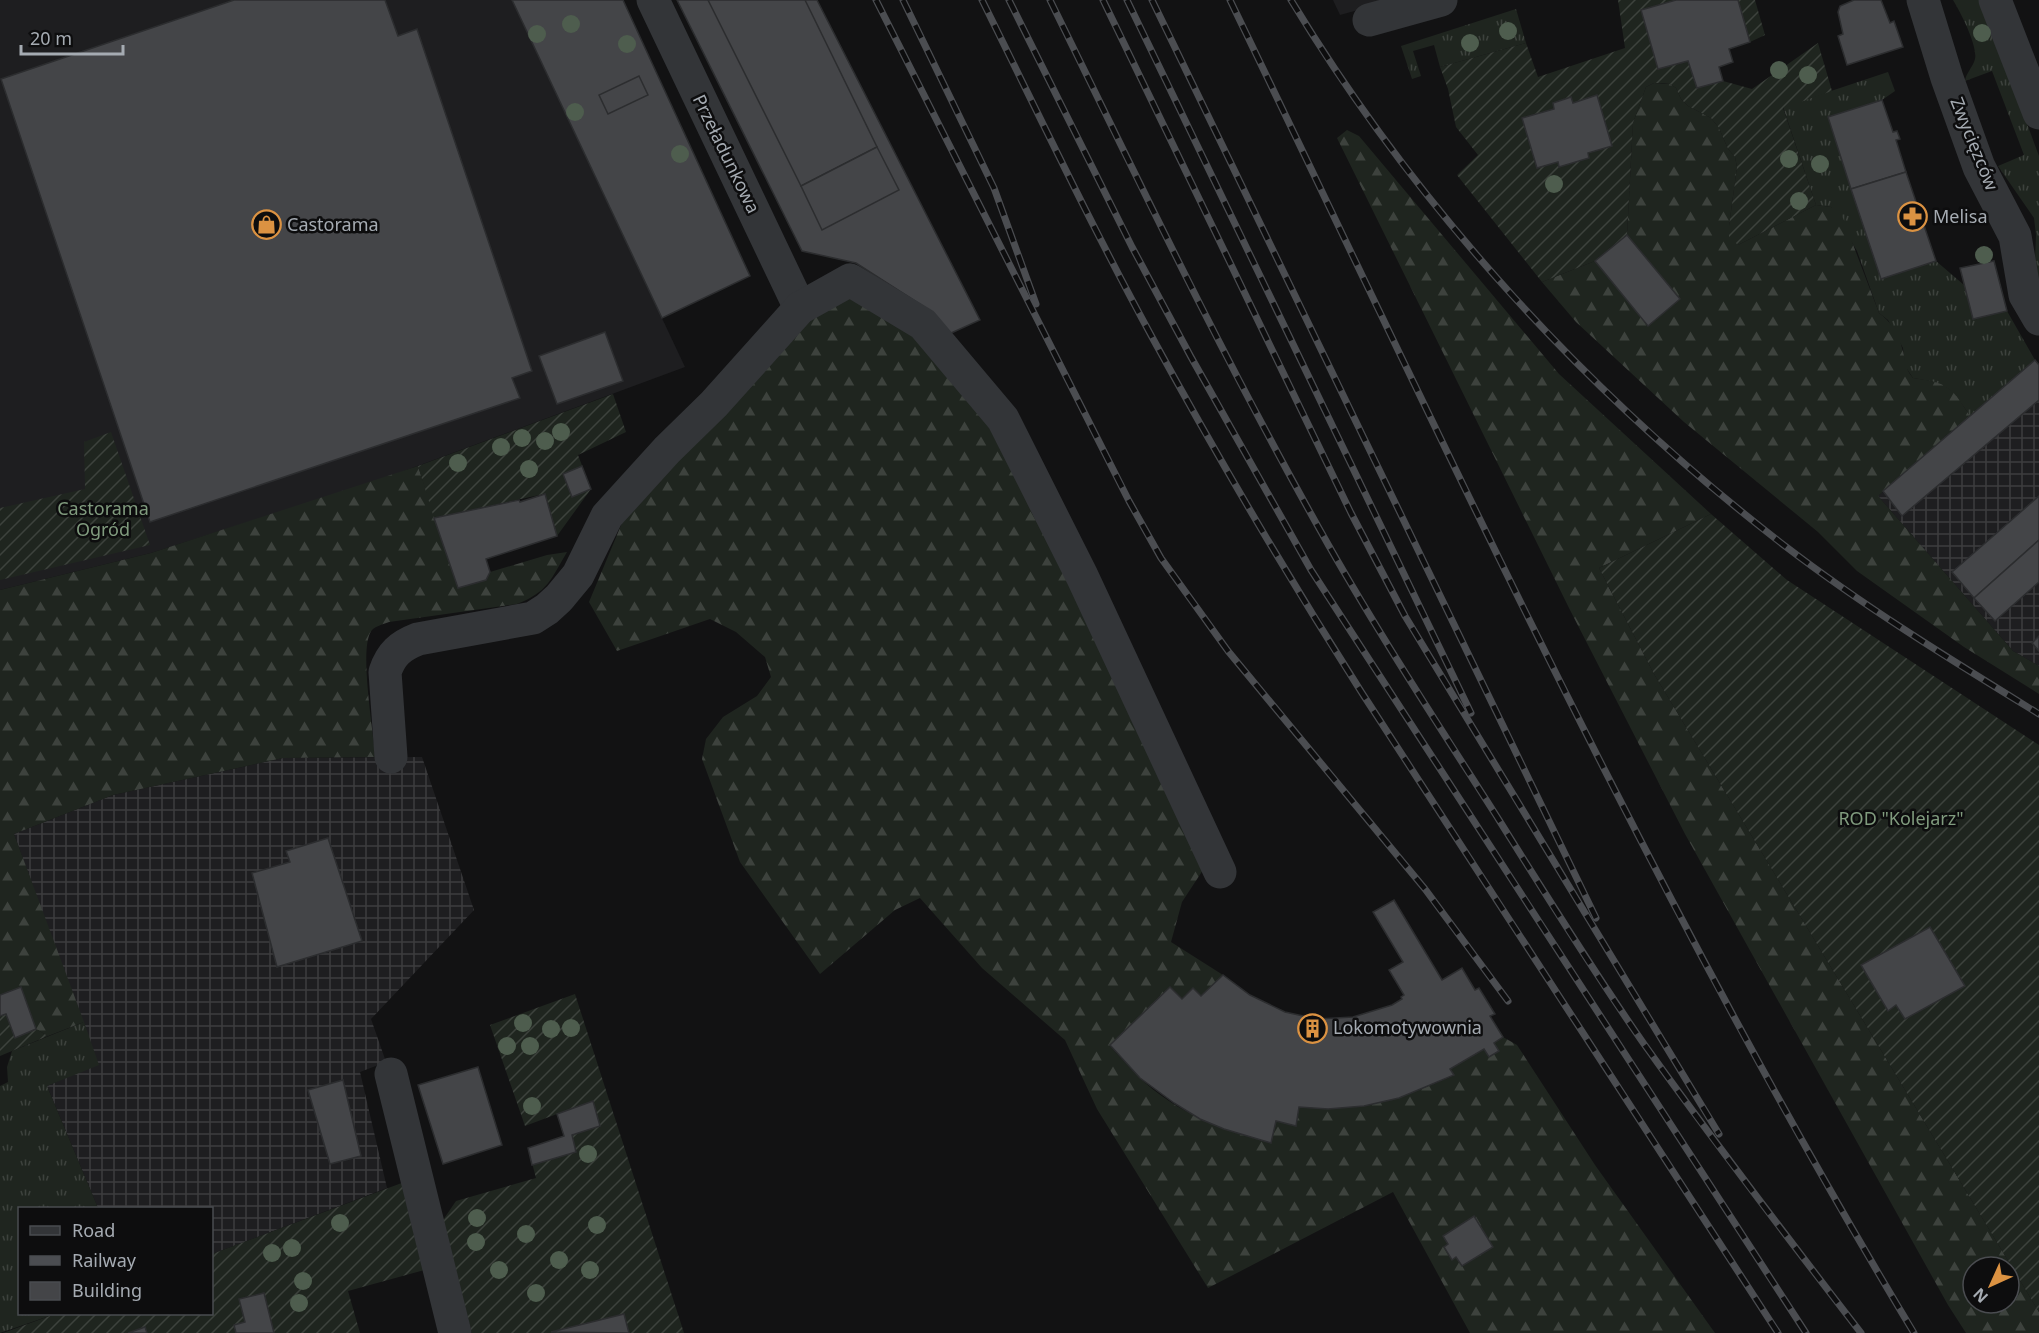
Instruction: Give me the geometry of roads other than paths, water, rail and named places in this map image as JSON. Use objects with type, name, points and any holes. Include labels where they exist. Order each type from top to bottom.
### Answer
[{"type":"street","name":"Przeładunkowa","points":[[653,0],[800,308]]},
{"type":"street","points":[[1369,20],[1441,0]]},
{"type":"street","name":"Zwycięzców","points":[[1923,0],[1947,78],[1979,167],[2015,236],[2025,295],[2039,319]]},
{"type":"street","points":[[1995,0],[2039,113]]},
{"type":"street","points":[[391,757],[385,672],[395,651],[418,639],[533,618],[547,609],[578,575],[607,516],[667,450],[714,404],[800,308],[850,280],[923,324],[1003,419],[1082,576],[1220,872]]},
{"type":"street","points":[[391,1074],[455,1333]]},
{"type":"railway","points":[[876,0],[1129,501],[1161,558],[1228,651],[1425,889],[1508,1001]]},
{"type":"railway","points":[[903,0],[994,188],[1036,304]]},
{"type":"railway","points":[[982,0],[1130,296],[1202,427],[1280,561],[1362,693],[1778,1333]]},
{"type":"railway","points":[[1009,0],[1132,247],[1311,570],[1806,1333]]},
{"type":"railway","points":[[1050,0],[1220,344],[1329,546],[1370,615],[1570,933],[1625,1016],[1670,1081],[1861,1333]]},
{"type":"railway","points":[[1103,0],[1351,513],[1405,616],[1719,1134]]},
{"type":"railway","points":[[1127,0],[1471,713]]},
{"type":"railway","points":[[1152,0],[1596,918]]},
{"type":"railway","points":[[1230,0],[1474,507],[1641,842],[1819,1171],[1914,1333]]},
{"type":"railway","points":[[1291,0],[1341,78],[1452,226],[1512,296],[1576,363],[1643,427],[1713,488],[1816,569],[1910,633],[2039,714]]},
{"type":"place","name":"Melisa","points":[[1912,217]]},
{"type":"place","name":"Castorama","points":[[266,225]]},
{"type":"place","name":"Lokomotywownia","points":[[1312,1028]]},
{"type":"park label","name":"Castorama Ogród","points":[[103,519]]},
{"type":"park label","name":"ROD \"Kolejarz\"","points":[[1901,819]]}]
